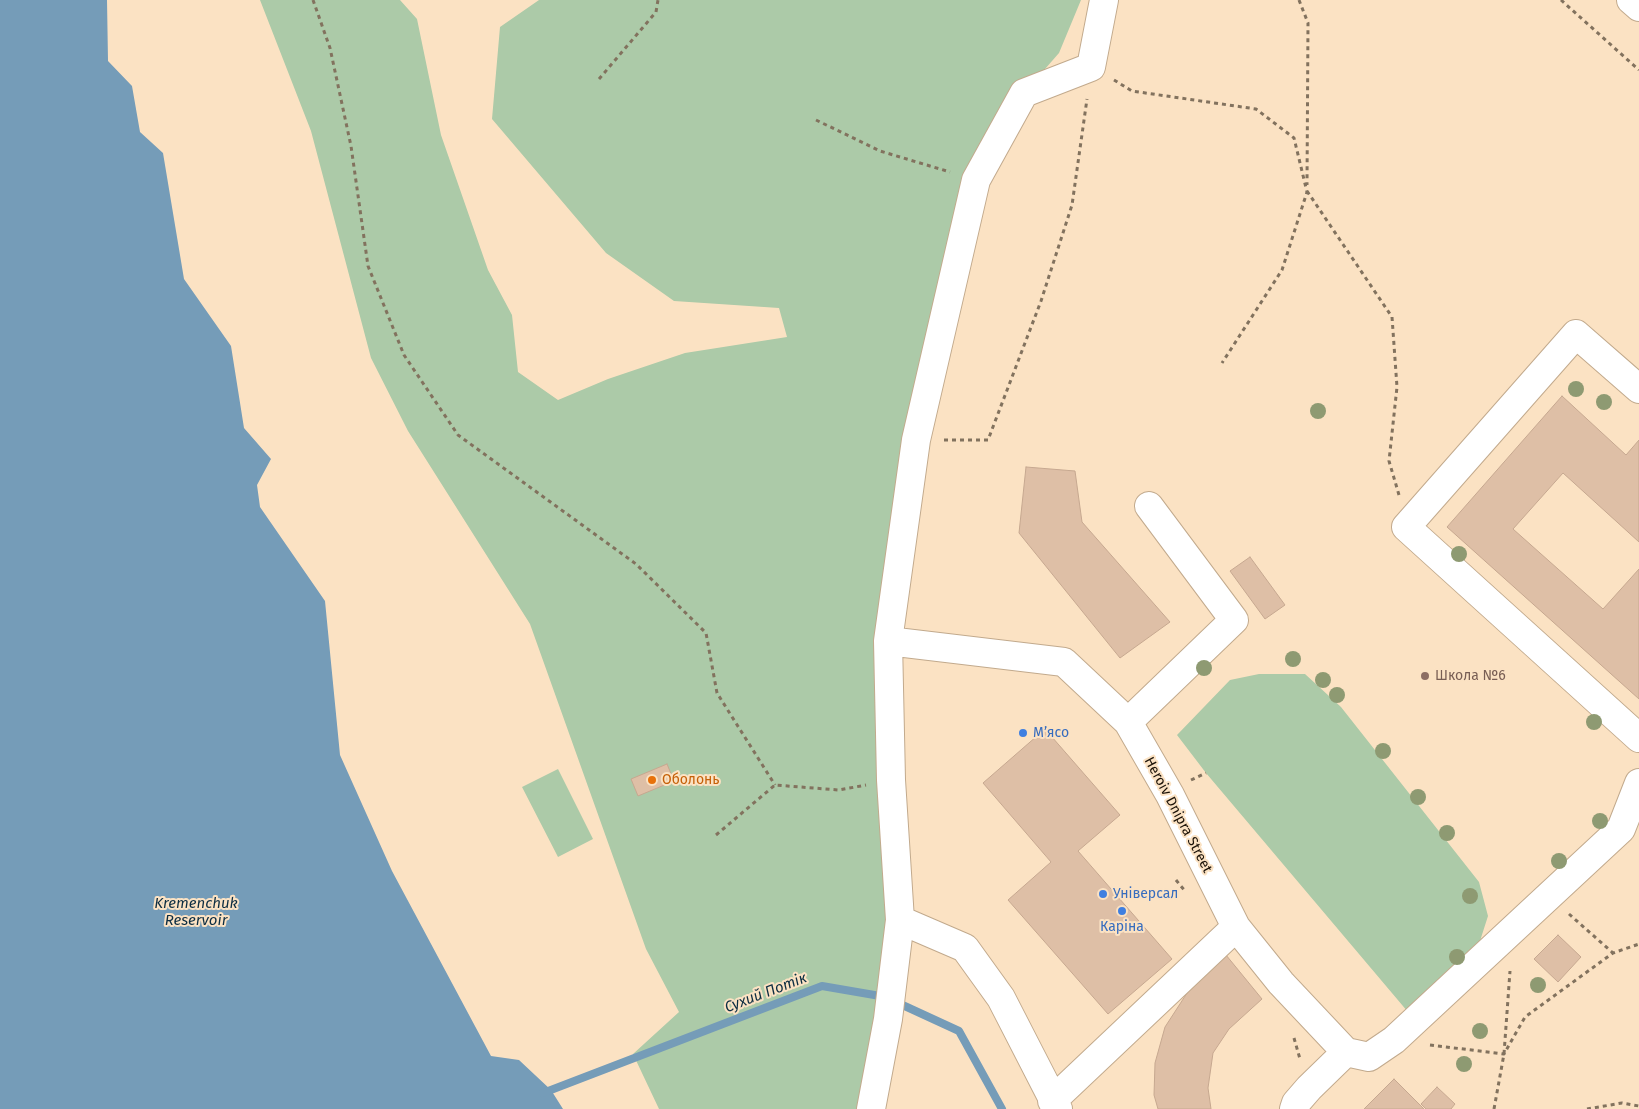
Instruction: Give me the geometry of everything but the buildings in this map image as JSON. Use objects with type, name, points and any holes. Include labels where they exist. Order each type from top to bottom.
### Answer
[{"type":"street","points":[[871,1109],[888,1019],[900,920],[891,780],[888,641],[916,440],[976,180],[1024,93],[1091,67],[1104,0]]},
{"type":"street","points":[[1631,0],[1639,7]]},
{"type":"street","points":[[1639,388],[1576,334],[1406,527],[1639,738]]},
{"type":"street","points":[[1128,722],[1234,620],[1149,506]]},
{"type":"street","name":"Heroiv Dnipra Street","points":[[888,641],[1064,662],[1128,722],[1170,795],[1236,927],[1281,983],[1346,1052]]},
{"type":"street","points":[[1294,1109],[1296,1102],[1346,1052],[1369,1057],[1394,1040],[1621,829],[1639,783]]},
{"type":"street","points":[[900,920],[965,948],[1002,998],[1055,1105],[1236,927]]},
{"type":"path","points":[[313,0],[330,48],[351,146],[368,266],[404,355],[458,435],[636,564],[706,633],[716,693],[775,785]]},
{"type":"path","points":[[599,79],[656,12],[658,0]]},
{"type":"path","points":[[1222,363],[1282,270],[1307,192],[1308,23],[1299,0]]},
{"type":"path","points":[[1561,0],[1639,70]]},
{"type":"path","points":[[916,440],[988,440],[1041,301],[1072,205],[1091,67],[1132,91],[1256,109],[1294,138],[1307,192],[1392,317],[1397,387],[1389,461],[1406,527]]},
{"type":"path","points":[[816,120],[880,151],[976,180]]},
{"type":"path","points":[[716,835],[775,785],[839,790],[891,780]]},
{"type":"path","points":[[1548,896],[1613,953]]},
{"type":"path","points":[[1494,1109],[1504,1054],[1513,929]]},
{"type":"path","points":[[1504,1054],[1525,1017],[1613,953],[1639,944]]},
{"type":"path","points":[[1394,1040],[1504,1054]]},
{"type":"path","points":[[1587,1109],[1622,1103],[1639,1106]]},
{"type":"green space","points":[[260,0],[400,0],[417,19],[441,135],[488,270],[512,315],[518,372],[558,400],[608,379],[685,353],[787,337],[779,308],[674,301],[606,253],[492,119],[500,27],[539,0],[1081,0],[1059,53],[1024,93],[976,180],[888,641],[900,920],[871,1109],[659,1109],[633,1054],[679,1012],[646,949],[530,624],[408,431],[371,358],[311,131]]},
{"type":"green space","points":[[1259,674],[1305,674],[1341,707],[1479,882],[1488,916],[1480,941],[1444,980],[1408,1012],[1206,773],[1177,735],[1230,680]]},
{"type":"green space","points":[[558,769],[593,839],[558,857],[522,787]]},
{"type":"water","name":"Kremenchuk Reservoir","points":[[0,0],[107,0],[108,61],[132,86],[140,132],[163,153],[184,279],[231,346],[244,428],[271,459],[257,485],[260,507],[325,601],[340,755],[392,871],[491,1056],[519,1060],[551,1090],[563,1109],[0,1109]]},
{"type":"waterway","name":"Сухий Потік","points":[[543,1093],[822,986],[886,997]]},
{"type":"waterway","name":"Сухий Потік","points":[[896,1002],[959,1031],[1002,1109]]},
{"type":"place","name":"Школа №6","points":[[1425,676]]},
{"type":"place","name":"М’ясо","points":[[1023,733]]},
{"type":"place","name":"Оболонь","points":[[652,780]]},
{"type":"place","name":"Універсал","points":[[1103,894]]},
{"type":"place","name":"Каріна","points":[[1122,911]]}]
